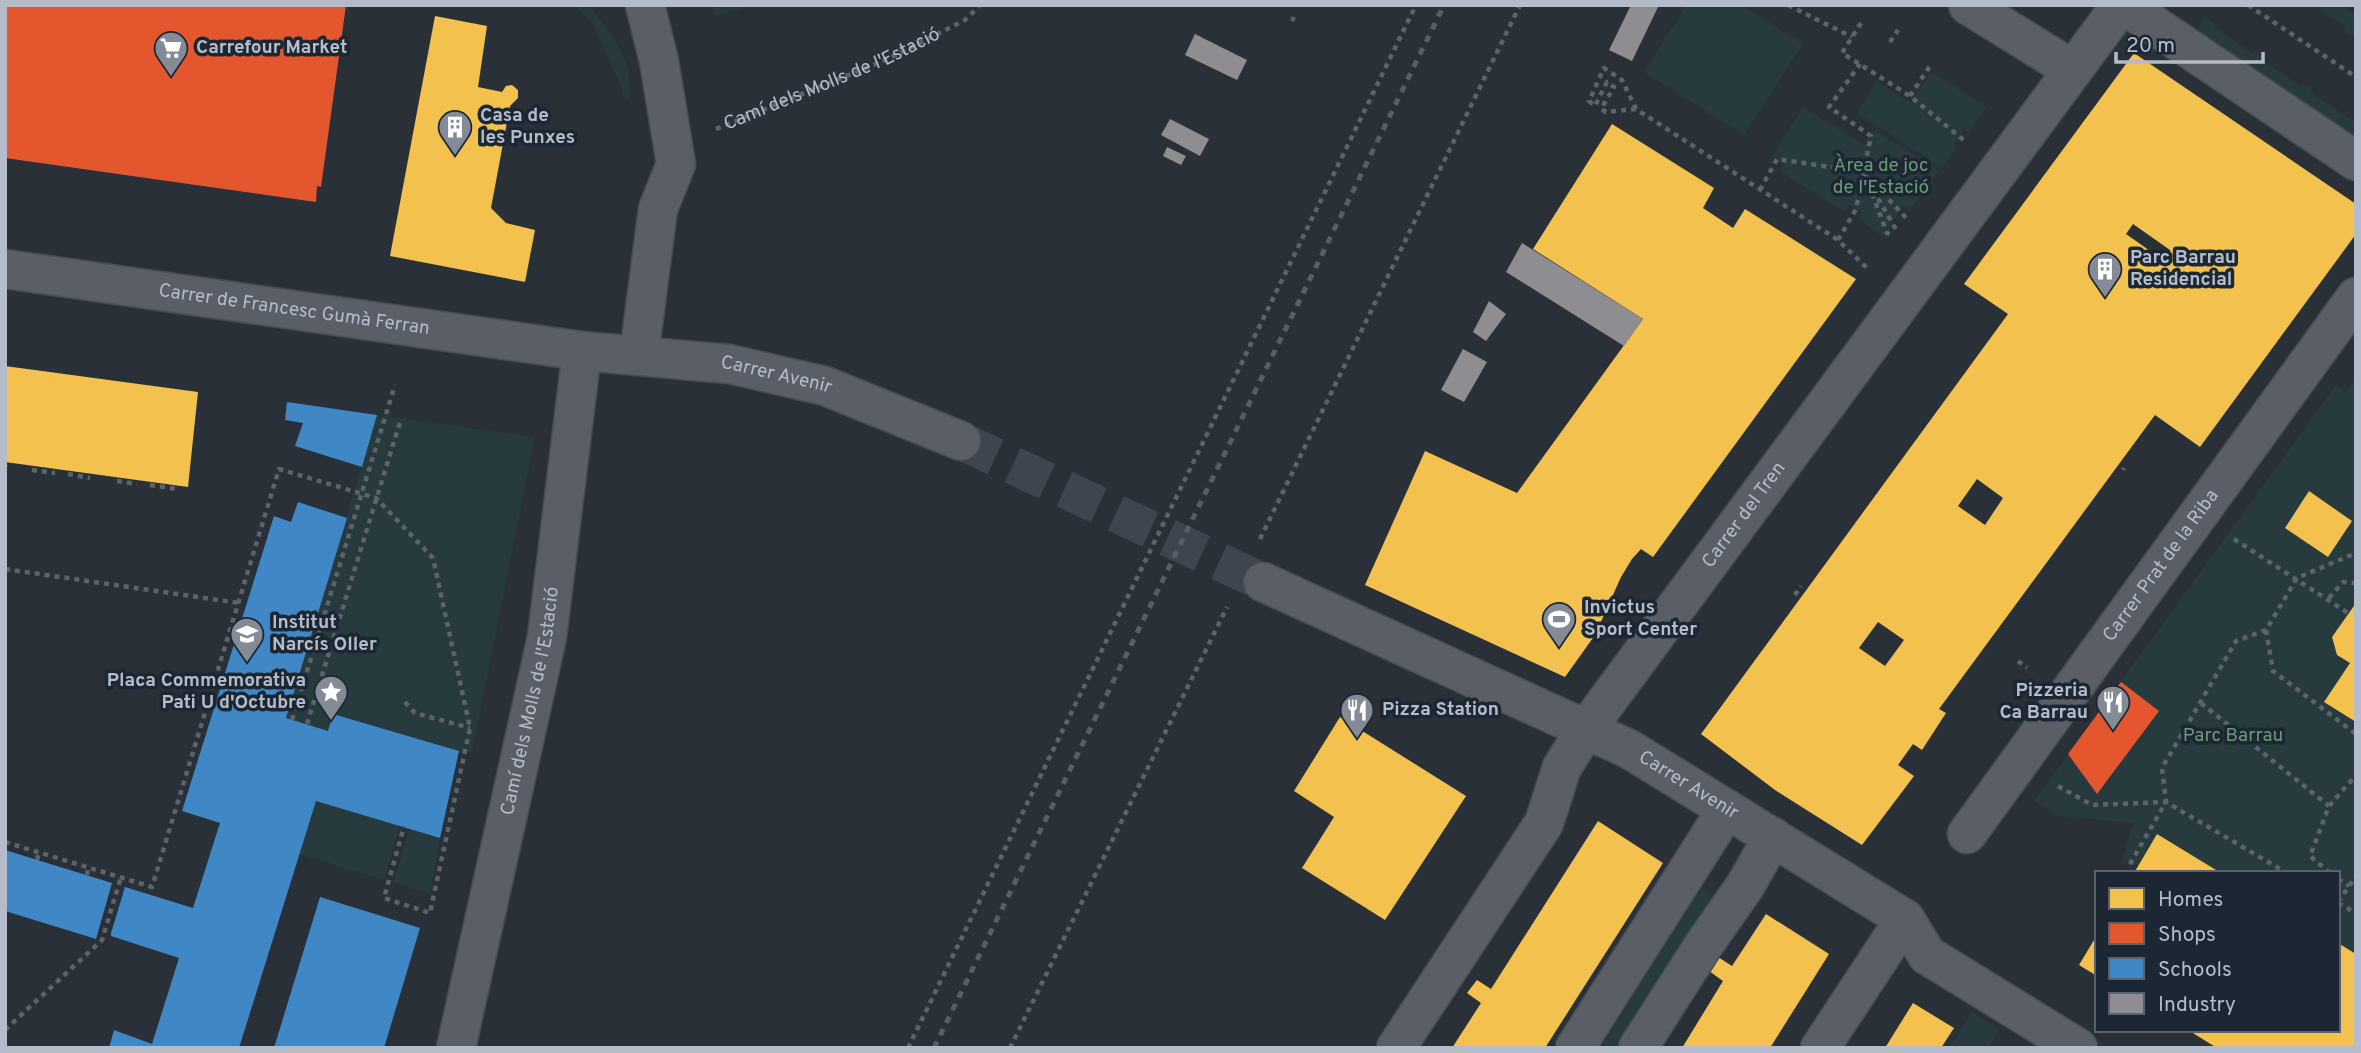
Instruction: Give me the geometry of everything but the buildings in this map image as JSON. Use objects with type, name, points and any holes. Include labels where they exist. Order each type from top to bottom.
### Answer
[{"type":"street","points":[[639,355],[658,209],[676,164],[659,61],[645,5]]},
{"type":"street","points":[[1968,5],[2073,69]]},
{"type":"street","points":[[2122,5],[2356,161]]},
{"type":"street","name":"Carrer del Tren","points":[[1396,1048],[1544,823],[1562,767],[1587,728],[2122,5]]},
{"type":"street","name":"Carrer de Francesc Gumà Ferran","points":[[5,270],[582,351]]},
{"type":"street","name":"Carrer Prat de la Riba","points":[[1967,834],[2356,297]]},
{"type":"street","name":"Carrer Avenir","points":[[582,351],[708,360],[825,386],[961,441]]},
{"type":"street","name":"Camí dels Molls de l'Estació","points":[[456,1048],[547,637],[582,351]]},
{"type":"street","name":"Carrer Avenir","points":[[1251,575],[1587,728],[1642,756],[1905,919],[1927,954],[2078,1048]]},
{"type":"street","points":[[1575,1048],[1727,809]]},
{"type":"street","points":[[1638,1048],[1745,886],[1773,837]]},
{"type":"street","points":[[1820,1048],[1905,919]]},
{"type":"path","name":"Camí dels Molls de l'Estació","points":[[676,164],[715,130],[888,59],[965,20],[980,5]]},
{"type":"path","points":[[908,1048],[1416,5]]},
{"type":"path","points":[[1010,1048],[1251,575],[1520,5]]},
{"type":"path","points":[[1788,5],[1852,37]]},
{"type":"path","points":[[2248,5],[2356,77]]},
{"type":"path","points":[[1861,23],[1842,53],[1910,96],[1963,139]]},
{"type":"path","points":[[1890,42],[1898,30]]},
{"type":"path","points":[[1838,240],[1856,209],[1871,136],[1829,107],[1860,64]]},
{"type":"path","points":[[1910,96],[1930,66]]},
{"type":"path","points":[[1636,109],[1606,112],[1601,108],[1614,87],[1607,82],[1595,106],[1589,101],[1604,68],[1622,80],[1636,109],[1838,240],[1866,267]]},
{"type":"path","points":[[1760,190],[1777,159],[1863,172],[1905,217]]},
{"type":"path","points":[[1863,172],[1895,228]]},
{"type":"path","points":[[1863,172],[1890,235]]},
{"type":"path","points":[[292,720],[395,385]]},
{"type":"path","points":[[307,724],[401,419]]},
{"type":"path","points":[[5,842],[152,887],[279,469],[376,498],[433,558],[470,728],[430,913],[384,898],[404,826]]},
{"type":"path","points":[[32,470],[55,473]]},
{"type":"path","points":[[68,474],[90,478]]},
{"type":"path","points":[[117,481],[137,484]]},
{"type":"path","points":[[150,485],[177,489]]},
{"type":"path","points":[[2246,548],[2329,598],[2348,613]]},
{"type":"path","points":[[2356,553],[2297,578],[2266,630],[2273,671],[2356,734]]},
{"type":"path","points":[[5,569],[239,603]]},
{"type":"path","points":[[2329,598],[2343,582],[2356,583]]},
{"type":"path","points":[[1794,595],[1801,586]]},
{"type":"path","points":[[2130,864],[2166,802],[2162,768],[2236,640],[2266,630]]},
{"type":"path","points":[[2018,661],[2027,668]]},
{"type":"path","points":[[405,702],[415,713],[470,728]]},
{"type":"path","points":[[2201,703],[2329,806]]},
{"type":"path","points":[[2328,871],[2310,856],[2329,806],[2356,775]]},
{"type":"path","points":[[2048,781],[2092,805],[2166,802],[2284,871]]},
{"type":"path","points":[[37,860],[39,852]]},
{"type":"path","points":[[87,875],[88,868]]},
{"type":"path","points":[[2340,899],[2356,876]]},
{"type":"path","points":[[5,1030],[102,940],[121,877]]},
{"type":"path","points":[[2340,880],[2349,886]]},
{"type":"path","points":[[2340,903],[2356,913]]},
{"type":"green space","points":[[575,5],[587,5],[617,44],[628,71],[630,99],[623,98],[623,91],[594,26]]},
{"type":"green space","points":[[711,5],[751,5],[719,15],[715,14]]},
{"type":"green space","points":[[1686,5],[1741,5],[1803,44],[1744,135],[1644,72]]},
{"type":"green space","points":[[2314,5],[2339,5],[2356,16],[2356,34],[2351,35],[2343,30],[2345,26]]},
{"type":"green space","points":[[2205,17],[2216,25],[2215,28],[2253,54],[2255,51],[2265,57],[2263,61],[2302,87],[2304,84],[2313,90],[2311,93],[2352,120],[2356,118],[2356,137],[2197,31]]},
{"type":"green space","points":[[1931,72],[1987,107],[1969,132],[1964,129],[1954,144],[1957,147],[1942,168],[1857,113],[1877,81],[1911,103]]},
{"type":"green space","name":"Àrea de joc de l'Estació","points":[[1803,107],[1865,145],[1875,130],[1939,171],[1910,210],[1903,205],[1884,237],[1859,220],[1863,213],[1849,205],[1844,212],[1780,171],[1784,163],[1772,156]]},
{"type":"green space","name":"Parc Barrau","points":[[2356,378],[2356,954],[2340,944],[2340,871],[2218,871],[2157,834],[2139,864],[2121,864],[2133,823],[2058,816],[2034,801],[2336,385],[2346,392]]},
{"type":"green space","points":[[377,415],[535,437],[472,752],[459,751],[334,714],[328,731],[286,718]]},
{"type":"green space","points":[[316,801],[400,825],[384,880],[299,854]]},
{"type":"green space","points":[[410,828],[440,838],[430,895],[393,882]]},
{"type":"green space","points":[[1702,888],[1721,899],[1626,1048],[1600,1048]]},
{"type":"green space","points":[[1972,1012],[1999,1030],[1988,1048],[1950,1048]]},
{"type":"tunnel","points":[[961,441],[1263,582]]},
{"type":"railway","points":[[934,1048],[1444,5]]},
{"type":"place","name":"Carrefour Market","points":[[171,78]]},
{"type":"place","name":"Casa de les Punxes","points":[[455,157]]},
{"type":"place","name":"Parc Barrau Residencial","points":[[2105,299]]},
{"type":"place","name":"Invictus Sport Center","points":[[1559,649]]},
{"type":"place","name":"Institut Narcís Oller","points":[[247,664]]},
{"type":"place","name":"Placa Commemorativa Pati U d'Octubre","points":[[331,722]]},
{"type":"place","name":"Pizzeria Ca Barrau","points":[[2113,732]]},
{"type":"place","name":"Pizza Station","points":[[1357,740]]}]
